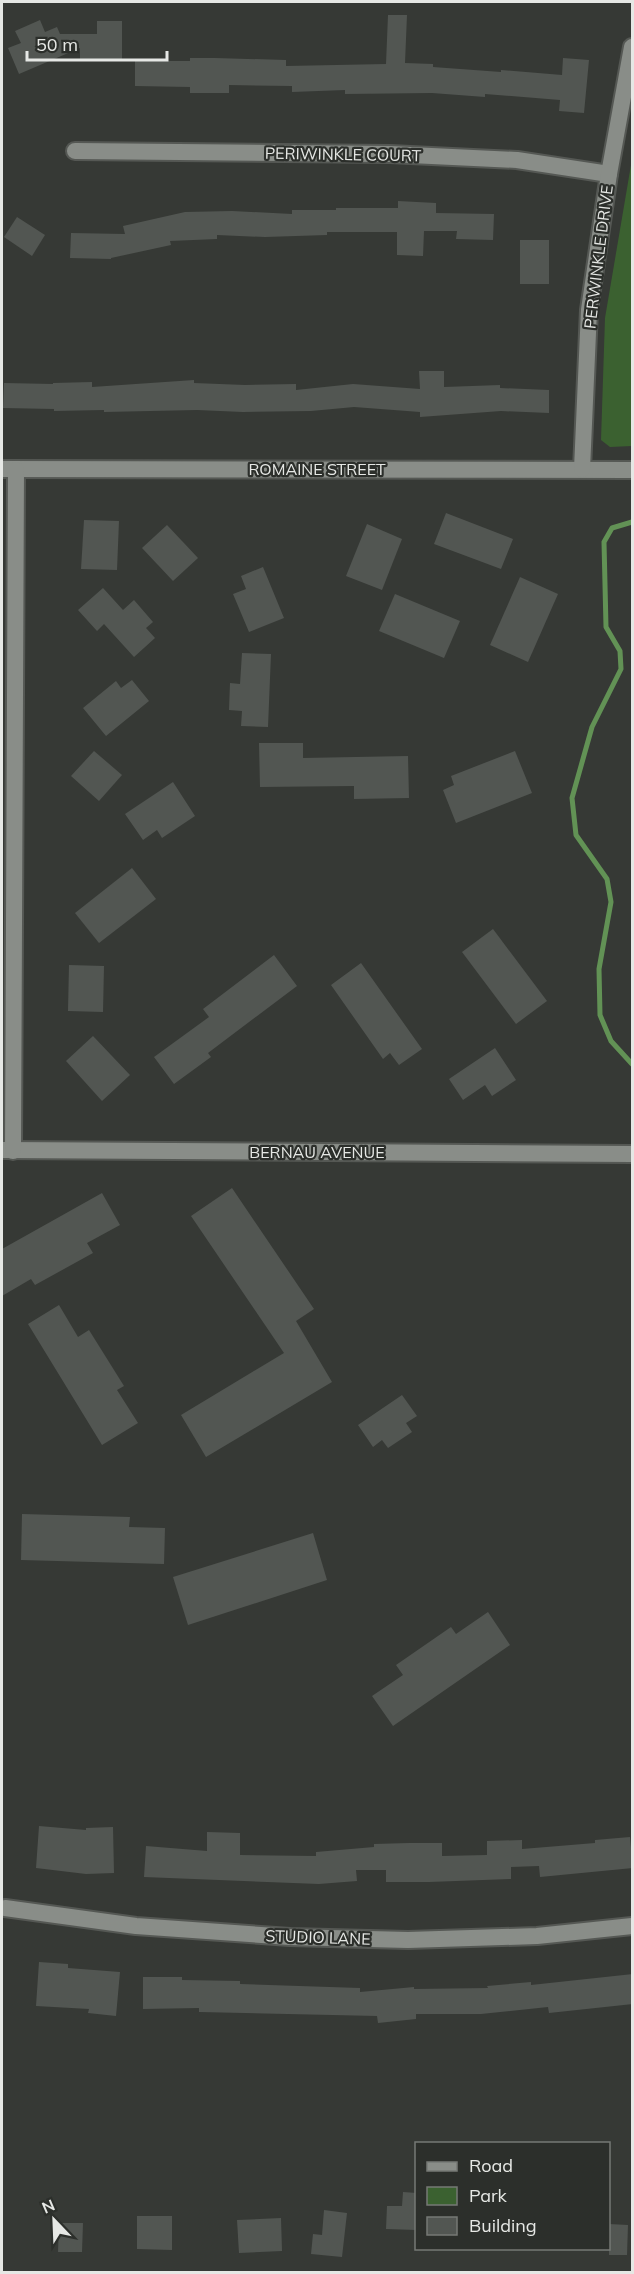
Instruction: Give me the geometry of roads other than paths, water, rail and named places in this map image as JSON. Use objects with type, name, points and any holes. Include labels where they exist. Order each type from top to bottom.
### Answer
[{"type":"street","name":"PERWINKLE DRIVE","points":[[582,469],[589,310],[609,174],[633,47]]},
{"type":"street","name":"PERIWINKLE COURT","points":[[75,151],[390,154],[517,160],[609,174]]},
{"type":"street","name":"ROMAINE STREET","points":[[8,469],[633,470]]},
{"type":"street","points":[[7,1150],[8,469]]},
{"type":"street","name":"BERNAU AVENUE","points":[[7,1150],[633,1154]]},
{"type":"street","name":"STUDIO LANE","points":[[5,1908],[136,1926],[290,1937],[420,1940],[537,1936],[633,1926]]},
{"type":"waterway","points":[[632,522],[612,528],[604,542],[606,627],[620,651],[621,669],[592,727],[572,798],[576,835],[607,879],[611,902],[599,969],[600,1015],[611,1041],[632,1064]]}]
